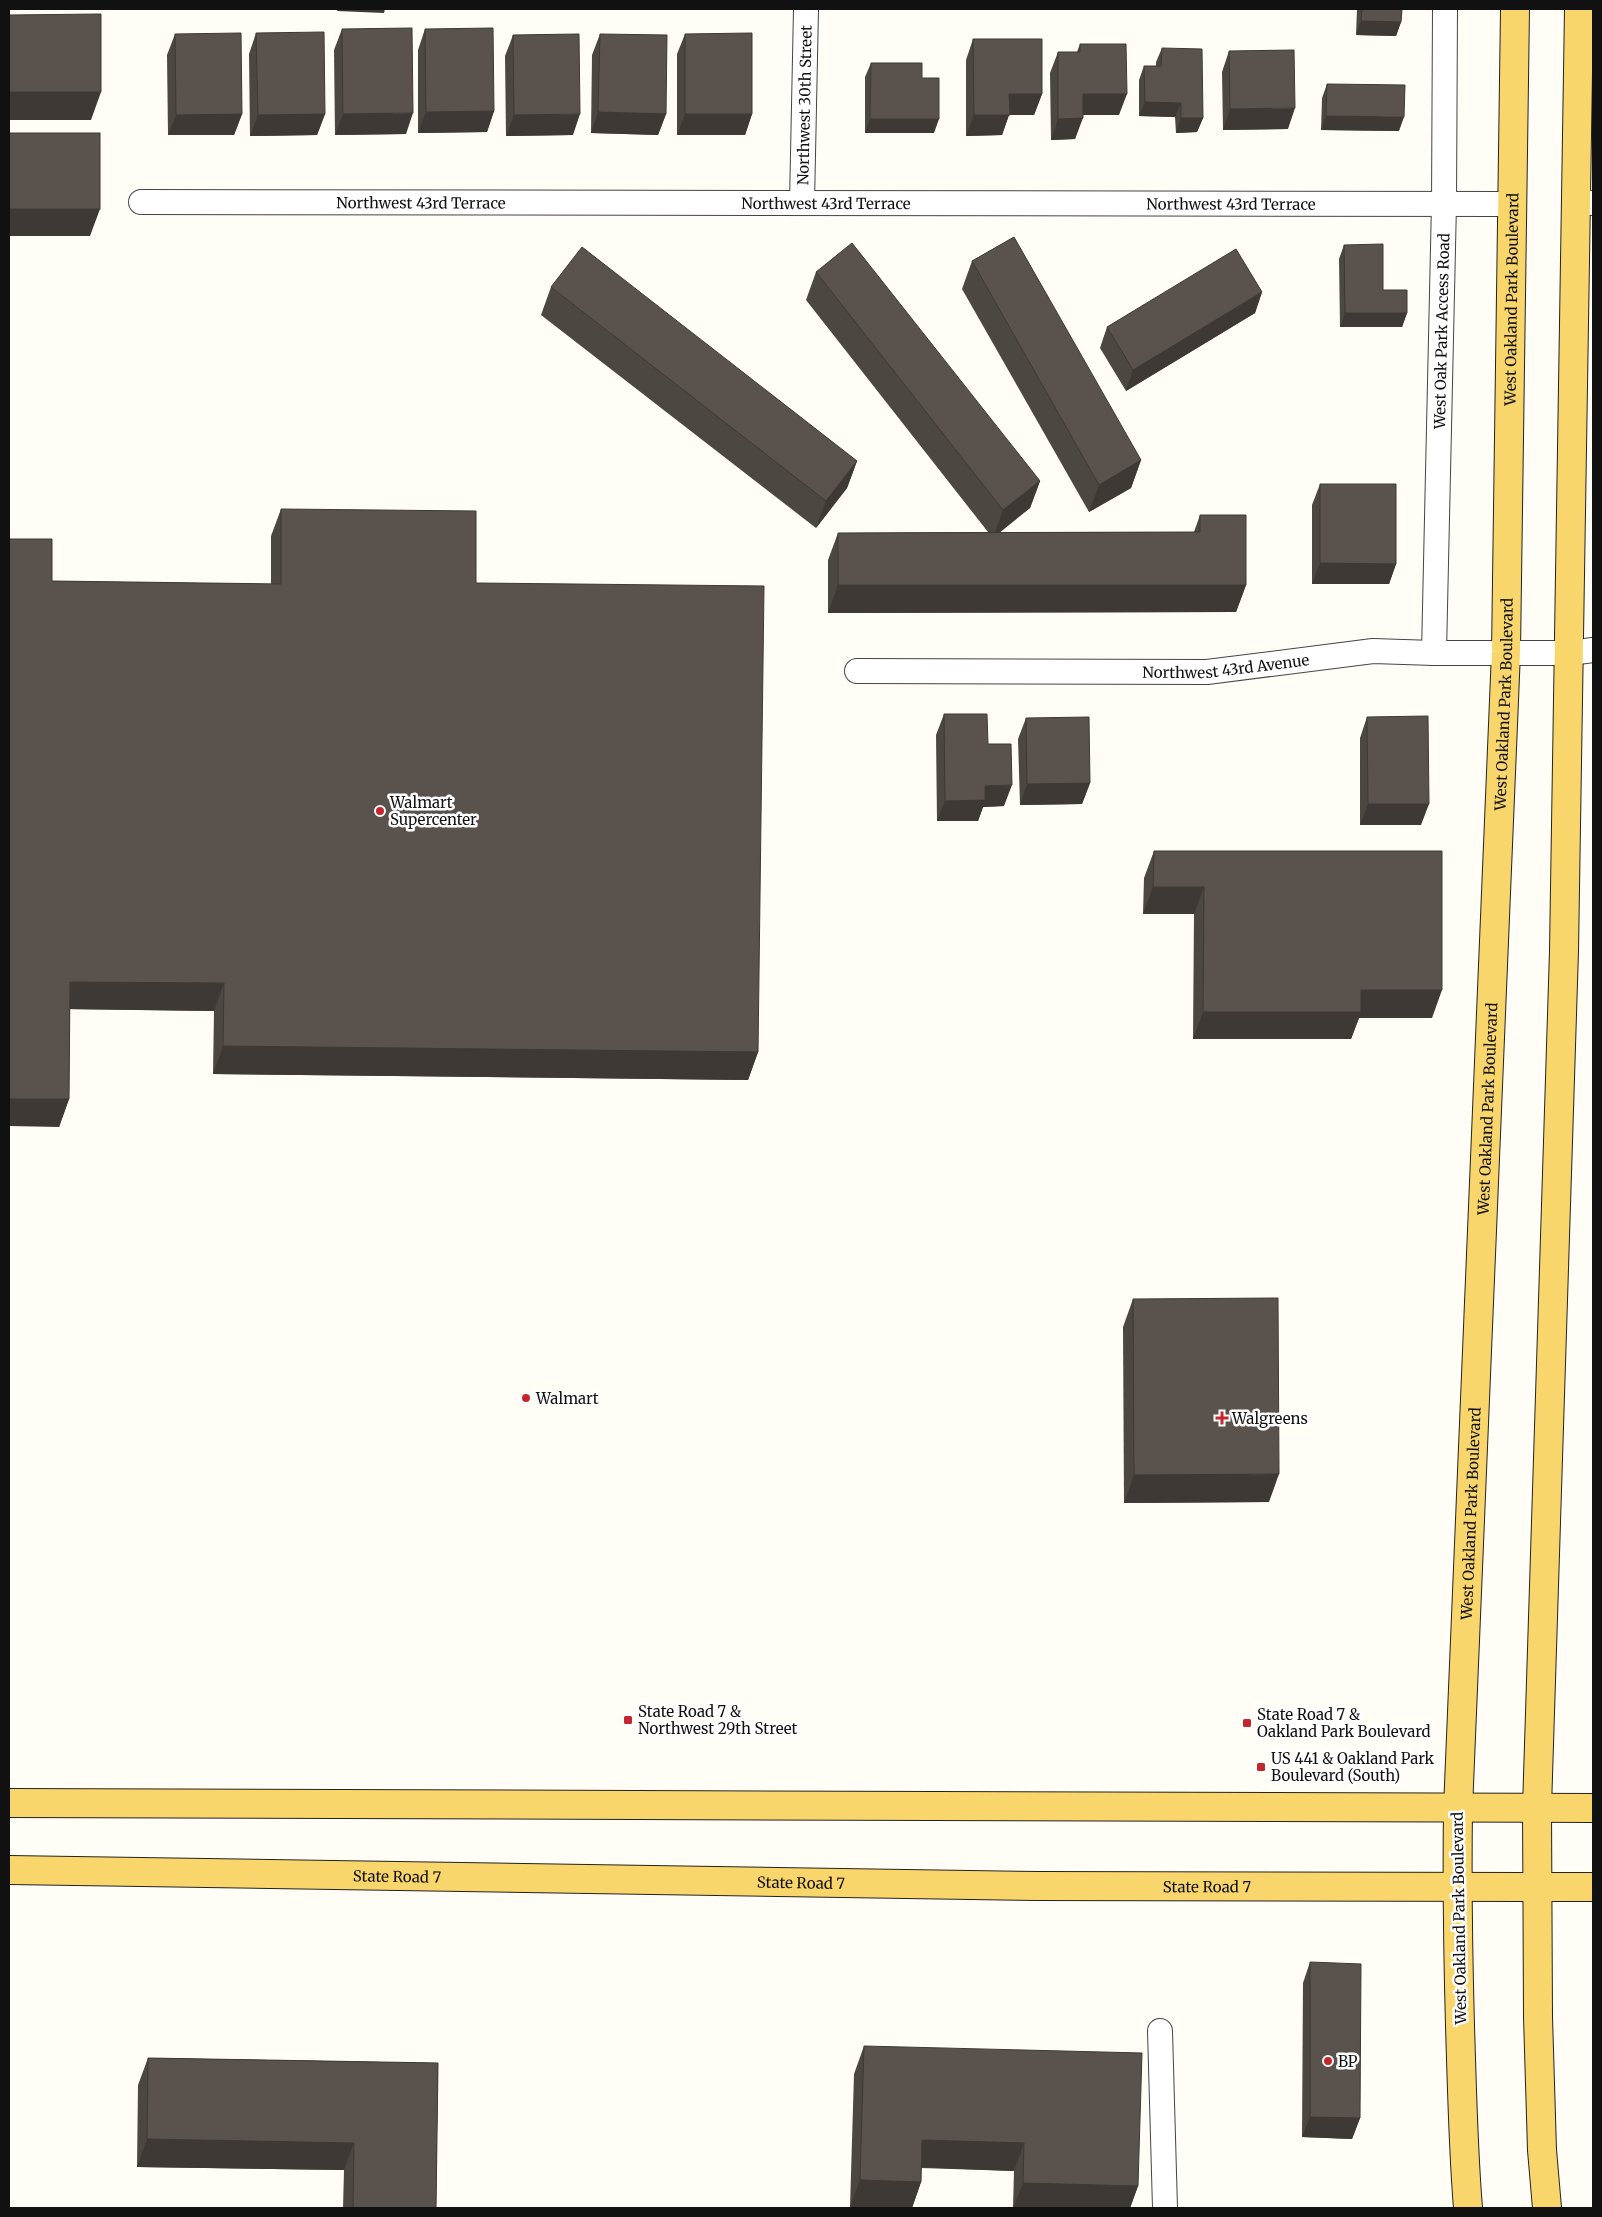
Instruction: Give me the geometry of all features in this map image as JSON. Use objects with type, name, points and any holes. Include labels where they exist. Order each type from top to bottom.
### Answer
[{"type":"main road","name":"West Oakland Park Boulevard","points":[[1468,2208],[1464,2138],[1457,1887],[1458,1809],[1475,1344],[1506,652],[1515,9]]},
{"type":"main road","points":[[1547,2208],[1542,2141],[1536,1886],[1537,1808],[1544,1535],[1560,1114],[1581,652],[1584,202],[1578,9]]},
{"type":"main road","points":[[9,1804],[1593,1808]]},
{"type":"main road","name":"State Road 7","points":[[9,1870],[1038,1886],[1593,1887]]},
{"type":"street","name":"Northwest 30th Street","points":[[802,203],[806,9]]},
{"type":"street","name":"West Oak Park Access Road","points":[[1434,653],[1444,203],[1445,9]]},
{"type":"street","name":"Northwest 43rd Terrace","points":[[141,202],[1512,204]]},
{"type":"street","name":"Northwest 43rd Avenue","points":[[857,671],[1206,672],[1373,651],[1434,653],[1581,652]]},
{"type":"street","points":[[1160,2030],[1164,2208]]},
{"type":"building","points":[[1362,9],[1402,9],[1401,22],[1361,21]]},
{"type":"building","points":[[101,14],[101,92],[9,92],[9,15]]},
{"type":"building","points":[[412,28],[413,113],[343,114],[342,29]]},
{"type":"building","points":[[493,28],[494,111],[426,112],[425,29]]},
{"type":"building","points":[[324,32],[325,114],[258,115],[256,33]]},
{"type":"building","points":[[241,33],[242,114],[176,115],[175,34]]},
{"type":"building","points":[[752,33],[752,114],[685,114],[685,34]]},
{"type":"building","points":[[579,34],[580,114],[514,115],[513,35]]},
{"type":"building","points":[[600,34],[667,35],[666,114],[598,112]]},
{"type":"building","points":[[973,39],[1042,39],[1042,94],[1009,94],[1010,115],[974,115]]},
{"type":"building","points":[[1080,44],[1126,44],[1127,94],[1083,94],[1083,118],[1058,119],[1058,52],[1080,52]]},
{"type":"building","points":[[1162,48],[1202,49],[1203,118],[1181,118],[1181,103],[1145,102],[1144,66],[1161,66]]},
{"type":"building","points":[[1294,50],[1295,108],[1230,109],[1229,51]]},
{"type":"building","points":[[871,63],[922,63],[922,78],[939,78],[939,119],[870,119]]},
{"type":"building","points":[[1327,84],[1405,85],[1404,117],[1326,116]]},
{"type":"building","points":[[9,133],[100,133],[100,209],[9,209]]},
{"type":"building","points":[[1014,237],[1141,460],[1099,485],[972,261]]},
{"type":"building","points":[[852,243],[1040,481],[1003,510],[816,272]]},
{"type":"building","points":[[1383,244],[1383,290],[1407,290],[1407,313],[1345,313],[1344,245]]},
{"type":"building","points":[[582,247],[857,461],[826,501],[551,287]]},
{"type":"building","points":[[1236,249],[1262,292],[1133,370],[1107,327]]},
{"type":"building","points":[[1320,484],[1396,484],[1396,564],[1320,563]]},
{"type":"building","name":"Walmart Supercenter","points":[[281,509],[476,511],[476,583],[764,586],[758,1052],[223,1046],[224,983],[70,982],[69,1099],[9,1099],[9,539],[52,539],[52,581],[281,584]]},
{"type":"building","points":[[1200,515],[1246,515],[1246,585],[838,585],[838,533],[1200,532]]},
{"type":"building","points":[[944,714],[987,714],[988,744],[1011,744],[1012,785],[985,786],[985,800],[945,801]]},
{"type":"building","points":[[1428,716],[1429,804],[1368,804],[1367,717]]},
{"type":"building","points":[[1089,717],[1090,783],[1027,784],[1026,718]]},
{"type":"building","points":[[1154,851],[1442,851],[1442,990],[1361,990],[1361,1012],[1203,1012],[1204,887],[1153,887]]},
{"type":"building","name":"Walgreens","points":[[1278,1298],[1279,1474],[1134,1475],[1133,1299]]},
{"type":"building","name":"BP","points":[[1310,1962],[1361,1964],[1360,2118],[1310,2117]]},
{"type":"building","points":[[864,2046],[1142,2053],[1138,2186],[1023,2183],[1024,2143],[922,2140],[921,2182],[860,2180]]},
{"type":"building","points":[[148,2058],[438,2063],[436,2208],[353,2208],[354,2143],[147,2139]]},
{"type":"place","name":"Walmart Supercenter","points":[[380,811]]},
{"type":"place","name":"Walmart","points":[[526,1398]]},
{"type":"place","name":"Walgreens","points":[[1222,1418]]},
{"type":"place","name":"State Road 7 & Northwest 29th Street","points":[[628,1720]]},
{"type":"place","name":"State Road 7 & Oakland Park Boulevard","points":[[1247,1723]]},
{"type":"place","name":"US 441 & Oakland Park Boulevard (South)","points":[[1261,1767]]},
{"type":"place","name":"BP","points":[[1328,2061]]}]
